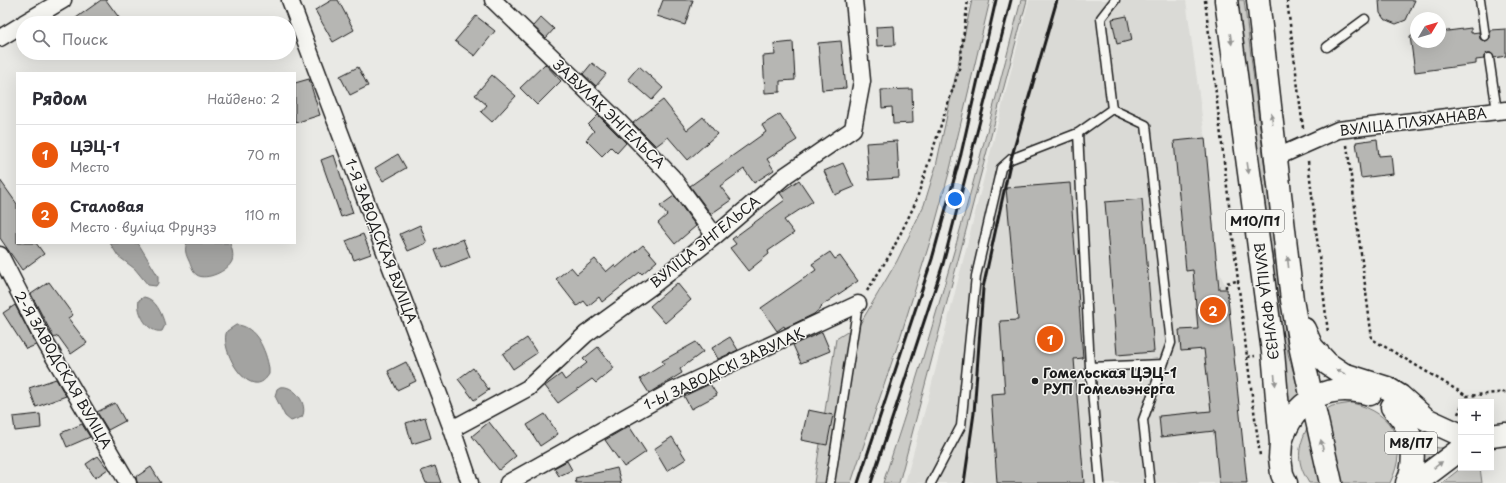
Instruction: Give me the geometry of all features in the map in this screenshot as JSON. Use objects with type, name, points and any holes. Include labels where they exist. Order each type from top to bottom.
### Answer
[{"type":"main road","name":"ВУЛІЦА ФРУНЗЭ","points":[[1226,0],[1273,352],[1281,443],[1280,458],[1282,474],[1286,483]]},
{"type":"main road","name":"ВУЛІЦА ФРУНЗЭ","points":[[1258,0],[1292,300],[1331,483]]},
{"type":"main road","name":"ВУЛІЦА ФРУНЗЭ","points":[[1292,300],[1312,348],[1328,364],[1343,374],[1387,388],[1400,396],[1426,419],[1459,435]]},
{"type":"main road","name":"М8/П7","points":[[1281,443],[1291,417],[1300,407],[1312,398],[1333,391],[1356,390],[1372,395],[1392,407],[1418,427],[1431,434],[1446,437],[1458,436]]},
{"type":"main road","name":"М8/П7","points":[[1392,407],[1404,422],[1411,440],[1413,460],[1407,483]]},
{"type":"main road","points":[[1494,436],[1506,434]]},
{"type":"main road","name":"М8/П7","points":[[1416,483],[1458,451]]},
{"type":"street","points":[[36,16],[63,0]]},
{"type":"street","name":"1-Я ЗАВОДСКАЯ ВУЛІЦА","points":[[290,0],[452,429],[470,483]]},
{"type":"street","name":"ЗАВУЛАК ЭНГЕЛЬСА","points":[[493,0],[619,122],[672,176],[715,236]]},
{"type":"street","name":"ВУЛІЦА ЭНГЕЛЬСА","points":[[452,429],[528,388],[586,334],[652,286],[715,236],[786,175],[852,129],[862,81],[854,0]]},
{"type":"street","points":[[0,38],[16,28]]},
{"type":"street","name":"ВУЛІЦА ПЛЯХАНАВА","points":[[1277,157],[1338,130],[1501,111]]},
{"type":"street","name":"2-Я ЗАВОДСКАЯ ВУЛІЦА","points":[[0,255],[41,335],[128,483]]},
{"type":"street","name":"1-Ы ЗАВОДСКІ ЗАВУЛАК","points":[[508,483],[672,391],[858,304]]},
{"type":"lane","points":[[1112,110],[1101,18],[1115,0]]},
{"type":"lane","points":[[1480,0],[1485,36]]},
{"type":"lane","points":[[1328,47],[1365,19]]},
{"type":"lane","points":[[1489,58],[1501,111]]},
{"type":"lane","points":[[931,483],[961,426],[976,276],[1001,168],[1011,159],[1078,133],[1112,110]]},
{"type":"lane","points":[[1112,110],[1146,125],[1171,343],[1143,420],[1150,483]]},
{"type":"lane","points":[[1078,133],[1090,367],[1100,483]]},
{"type":"lane","points":[[830,483],[858,304]]},
{"type":"lane","points":[[1090,367],[1163,364]]},
{"type":"path","points":[[858,304],[891,253],[915,204],[960,70],[968,0]]},
{"type":"path","points":[[1287,0],[1329,338]]},
{"type":"path","points":[[1348,128],[1346,140],[1372,339],[1467,396],[1506,392]]},
{"type":"path","points":[[1226,288],[1226,283],[1238,281]]},
{"type":"path","points":[[1247,357],[1260,459]]},
{"type":"shaded area","points":[[972,0],[990,0],[950,169],[932,235],[900,338],[851,483],[814,483],[836,339],[860,324],[897,261],[924,205],[936,166]]},
{"type":"shaded area","points":[[1021,0],[1027,0],[899,483],[883,483],[939,303],[990,121]]},
{"type":"shaded area","points":[[1029,0],[1186,0],[1205,138],[1217,268],[1227,289],[1247,483],[905,483],[929,395]]},
{"type":"shaded area","points":[[1238,0],[1244,0],[1288,354],[1301,397],[1288,412]]},
{"type":"shaded area","points":[[111,244],[139,244],[158,276],[158,283],[156,286],[148,285],[135,269],[118,256]]},
{"type":"shaded area","points":[[187,244],[230,244],[233,259],[230,265],[222,271],[211,276],[201,277],[195,274],[186,254]]},
{"type":"shaded area","points":[[144,297],[152,301],[160,312],[165,325],[162,331],[152,329],[141,316],[139,310],[139,300]]},
{"type":"shaded area","points":[[236,325],[249,329],[263,347],[268,361],[269,374],[262,382],[254,383],[245,379],[232,361],[227,350],[225,339],[227,331]]},
{"type":"shaded area","points":[[280,387],[290,389],[299,396],[302,401],[304,412],[302,417],[291,421],[285,416],[275,396],[277,389]]},
{"type":"shaded area","points":[[1352,403],[1379,414],[1388,422],[1394,432],[1398,443],[1398,455],[1396,469],[1390,483],[1340,483],[1323,411],[1332,406]]},
{"type":"shaded area","points":[[1308,426],[1321,483],[1309,483],[1300,462],[1300,449]]},
{"type":"shaded area","points":[[1421,444],[1439,448],[1452,447],[1423,469]]},
{"type":"shaded area","points":[[1458,470],[1480,471],[1482,483],[1442,483]]},
{"type":"building","points":[[101,0],[106,0],[118,16],[79,16]]},
{"type":"building","points":[[332,0],[338,0],[354,30],[333,42],[315,10]]},
{"type":"building","points":[[663,0],[693,0],[685,25],[657,16]]},
{"type":"building","points":[[1379,0],[1415,0],[1406,20],[1396,24],[1384,19],[1380,13]]},
{"type":"building","points":[[476,16],[495,31],[475,56],[455,41]]},
{"type":"building","points":[[1127,16],[1132,40],[1117,44],[1112,19]]},
{"type":"building","points":[[541,17],[554,29],[546,38],[533,26]]},
{"type":"building","points":[[894,26],[895,45],[877,46],[876,27]]},
{"type":"building","points":[[1471,28],[1471,33],[1479,32],[1480,39],[1485,41],[1490,38],[1490,30],[1506,29],[1506,56],[1494,58],[1491,53],[1488,53],[1484,56],[1484,59],[1476,60],[1476,64],[1415,72],[1412,48],[1446,48],[1446,31]]},
{"type":"building","points":[[841,41],[846,88],[822,90],[818,43]]},
{"type":"building","points":[[793,42],[795,80],[780,81],[780,92],[765,93],[763,56],[775,55],[774,44]]},
{"type":"building","points":[[592,63],[606,74],[596,86],[583,74]]},
{"type":"building","points":[[545,64],[561,81],[537,105],[520,88]]},
{"type":"building","points":[[639,66],[663,88],[652,100],[628,79]]},
{"type":"building","points":[[358,67],[368,86],[350,95],[340,76]]},
{"type":"building","points":[[492,75],[516,96],[492,122],[481,112],[487,105],[475,95]]},
{"type":"building","points":[[309,79],[320,115],[296,123],[296,83]]},
{"type":"building","points":[[912,89],[913,123],[893,124],[892,107],[882,108],[881,90]]},
{"type":"building","points":[[663,100],[687,130],[703,117],[717,134],[688,160],[668,137],[656,146],[633,123]]},
{"type":"building","points":[[780,114],[797,140],[767,159],[774,170],[754,183],[744,169],[720,186],[731,200],[711,214],[690,186],[766,132],[762,125]]},
{"type":"building","points":[[598,115],[626,143],[617,153],[611,147],[602,156],[586,140],[594,131],[588,125]]},
{"type":"building","points":[[1205,138],[1219,289],[1227,289],[1247,483],[1219,483],[1214,431],[1161,437],[1159,416],[1211,411],[1204,349],[1181,351],[1179,330],[1198,329],[1193,270],[1186,271],[1174,141]]},
{"type":"building","points":[[1377,139],[1379,156],[1391,155],[1393,174],[1361,178],[1356,142]]},
{"type":"building","points":[[897,141],[899,178],[869,180],[866,143]]},
{"type":"building","points":[[398,154],[406,168],[383,181],[375,168]]},
{"type":"building","points":[[334,155],[353,213],[341,217],[321,160]]},
{"type":"building","points":[[843,163],[854,187],[835,195],[824,171]]},
{"type":"building","points":[[0,180],[16,203],[16,244],[37,244],[44,254],[22,270],[0,238]]},
{"type":"building","points":[[799,180],[813,201],[784,220],[794,233],[768,251],[769,254],[748,271],[730,248],[736,244],[732,239],[785,200],[780,193]]},
{"type":"building","points":[[1070,183],[1083,358],[1074,359],[1084,483],[997,483],[991,394],[1005,393],[1000,321],[1018,320],[1006,188]]},
{"type":"building","points":[[674,196],[696,226],[675,244],[658,223],[667,215],[660,206]]},
{"type":"building","points":[[1142,199],[1154,352],[1117,355],[1105,202]]},
{"type":"building","points":[[420,225],[427,243],[408,251],[400,234]]},
{"type":"building","points":[[363,234],[371,254],[354,260],[346,241]]},
{"type":"building","points":[[463,239],[470,257],[442,268],[435,250]]},
{"type":"building","points":[[643,245],[657,261],[642,274],[640,272],[602,302],[599,297],[588,306],[584,301],[577,306],[556,279],[571,267],[577,274],[595,259],[606,272],[614,265],[616,268]]},
{"type":"building","points":[[830,252],[835,259],[840,256],[858,281],[821,306],[822,307],[814,314],[785,328],[784,326],[777,331],[761,308],[816,270],[812,264]]},
{"type":"building","points":[[49,282],[73,315],[68,318],[87,343],[71,354],[58,336],[54,338],[31,294]]},
{"type":"building","points":[[677,283],[691,300],[665,323],[650,306]]},
{"type":"building","points":[[15,305],[36,345],[26,349],[3,313]]},
{"type":"building","points":[[822,332],[830,351],[801,363],[793,345]]},
{"type":"building","points":[[730,337],[738,350],[718,359],[712,348]]},
{"type":"building","points":[[527,338],[537,353],[513,369],[503,354]]},
{"type":"building","points":[[696,342],[703,352],[680,369],[682,373],[649,393],[640,379],[664,364],[662,361]]},
{"type":"building","points":[[598,347],[614,368],[596,383],[592,379],[558,403],[545,386],[561,374],[565,380],[587,363],[583,359]]},
{"type":"building","points":[[406,362],[416,381],[397,390],[388,371]]},
{"type":"building","points":[[473,368],[489,390],[474,400],[458,379]]},
{"type":"building","points":[[56,379],[66,396],[36,407],[29,388]]},
{"type":"building","points":[[710,384],[717,395],[691,409],[684,396]]},
{"type":"building","points":[[115,403],[125,421],[108,430],[97,412]]},
{"type":"building","points":[[808,410],[833,415],[827,445],[801,440]]},
{"type":"building","points":[[40,414],[41,428],[15,431],[13,417]]},
{"type":"building","points":[[545,414],[558,434],[540,446],[527,425]]},
{"type":"building","points":[[425,417],[431,438],[412,444],[406,423]]},
{"type":"building","points":[[489,422],[516,456],[499,470],[472,436]]},
{"type":"building","points":[[82,424],[90,437],[67,447],[61,433]]},
{"type":"building","points":[[629,426],[646,452],[624,467],[605,440]]},
{"type":"building","points":[[672,437],[686,459],[667,471],[654,449]]},
{"type":"building","points":[[98,456],[108,469],[95,478],[86,464]]},
{"type":"building","points":[[567,461],[572,470],[559,476],[554,468]]},
{"type":"building","points":[[435,466],[441,483],[426,483],[421,471]]},
{"type":"building","points":[[151,467],[161,483],[137,483],[136,477]]},
{"type":"building","points":[[617,468],[621,483],[576,483],[575,478]]},
{"type":"railway","points":[[858,483],[932,259],[961,154],[996,0]]},
{"type":"railway","points":[[871,483],[943,264],[1011,0]]},
{"type":"railway","points":[[964,483],[974,413],[983,288],[1011,159],[1057,0]]},
{"type":"place","name":"Сталовая","points":[[1213,310]]},
{"type":"place","name":"ЦЭЦ-1","points":[[1050,339]]},
{"type":"place","name":"Гомельская ЦЭЦ-1 РУП Гомельэнерга","points":[[1035,381]]}]
